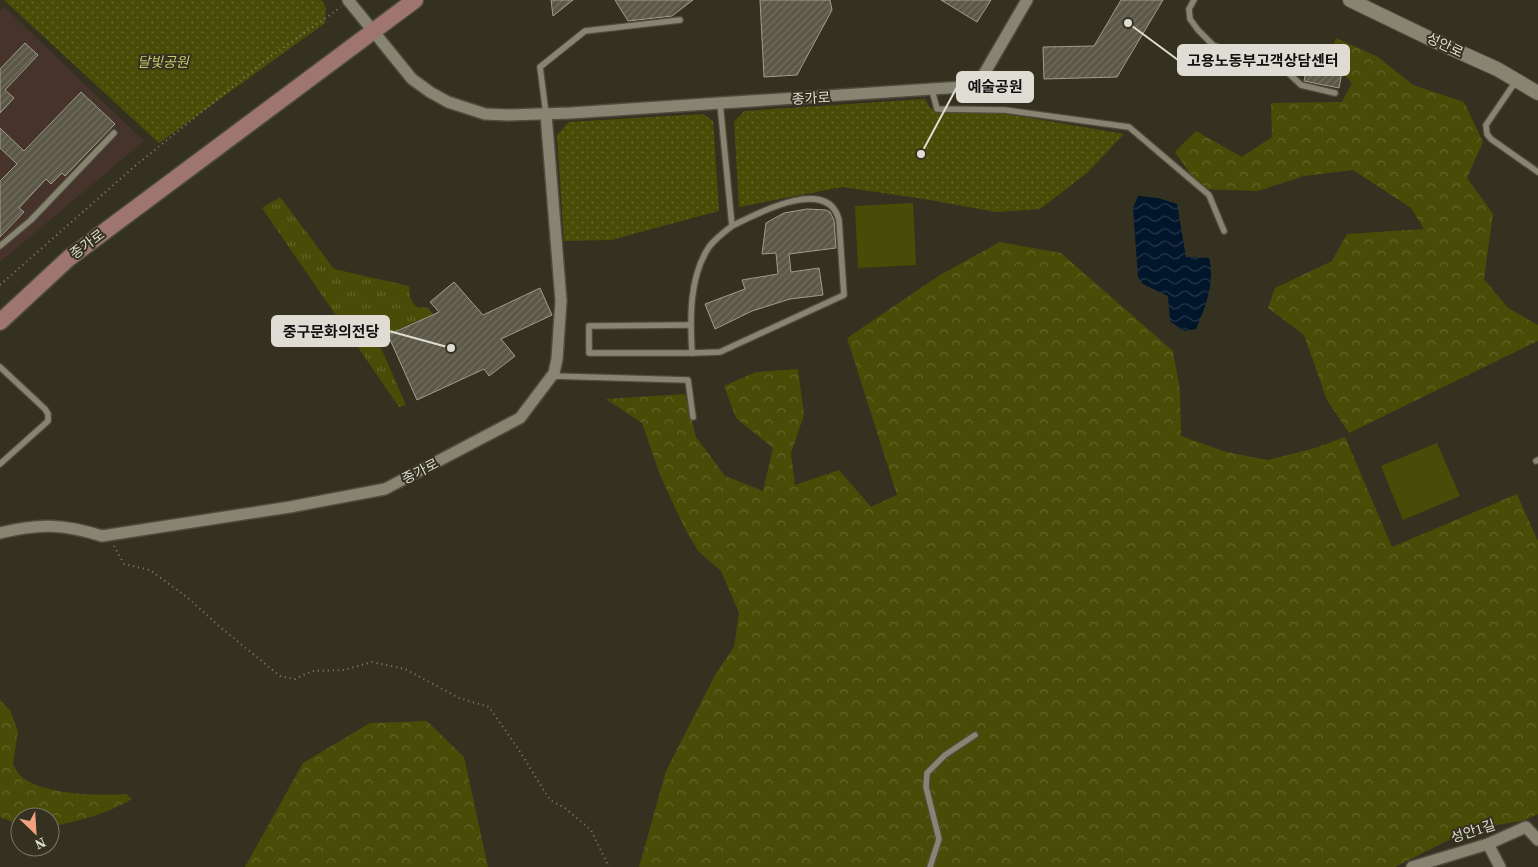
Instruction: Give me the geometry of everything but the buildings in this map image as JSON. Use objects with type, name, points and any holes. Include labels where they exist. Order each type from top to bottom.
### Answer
[{"type":"main road","name":"종가로","points":[[0,322],[68,258],[415,0]]},
{"type":"street","name":"종가로","points":[[348,1],[412,79],[430,92],[448,102],[485,114],[546,114],[977,86],[1027,0]]},
{"type":"street","name":"성안로","points":[[1350,0],[1518,80],[1538,93]]},
{"type":"street","name":"종가로","points":[[0,533],[20,528],[56,526],[77,528],[107,536],[290,507],[385,488],[520,418],[554,373],[557,359],[561,301],[546,114]]},
{"type":"street","name":"성안1길","points":[[1412,867],[1488,844],[1526,827],[1538,840]]},
{"type":"street","points":[[1488,844],[1500,867]]},
{"type":"lane","points":[[1194,0],[1189,9],[1190,19],[1213,46],[1241,53],[1265,53],[1300,85],[1335,94]]},
{"type":"lane","points":[[546,114],[540,67],[585,30],[680,20]]},
{"type":"lane","points":[[1518,80],[1486,125],[1491,139],[1538,172]]},
{"type":"lane","points":[[932,90],[937,108],[1005,110],[1129,127],[1209,196],[1224,231]]},
{"type":"lane","points":[[720,103],[732,226]]},
{"type":"lane","points":[[0,246],[31,220],[114,133]]},
{"type":"lane","points":[[690,325],[589,326],[590,353],[692,353],[720,352],[844,295],[837,212],[824,201],[816,199],[783,203],[732,226],[710,246],[702,260],[692,301],[690,325],[692,353]]},
{"type":"lane","points":[[0,366],[48,414],[48,421],[0,464]]},
{"type":"lane","points":[[552,376],[688,380],[693,416]]},
{"type":"lane","points":[[930,867],[939,839],[926,787],[927,773],[945,755],[975,735]]},
{"type":"path","points":[[0,286],[135,166],[264,62],[348,1]]},
{"type":"path","points":[[107,536],[124,564],[150,570],[188,598],[220,628],[280,676],[295,678],[312,670],[344,670],[372,662],[405,669],[459,698],[489,707],[550,800],[565,808],[591,830],[609,867]]},
{"type":"shaded area","points":[[4,7],[144,141],[0,262],[0,11]]},
{"type":"green space","name":"달빛공원","points":[[4,0],[321,0],[326,7],[325,23],[159,143]]},
{"type":"green space","points":[[1336,38],[1378,57],[1413,85],[1464,102],[1483,142],[1467,178],[1493,214],[1484,279],[1508,308],[1538,325],[1538,341],[1349,433],[1327,400],[1304,335],[1268,308],[1275,288],[1332,261],[1347,234],[1424,229],[1411,208],[1353,170],[1304,176],[1258,191],[1201,189],[1175,152],[1196,131],[1242,157],[1272,137],[1271,103],[1342,102],[1352,83],[1330,59]]},
{"type":"green space","points":[[925,99],[931,109],[1007,114],[1124,134],[1087,173],[1040,209],[996,212],[842,187],[739,207],[734,122],[744,111]]},
{"type":"green space","points":[[703,114],[713,121],[719,211],[611,240],[564,241],[557,135],[569,122]]},
{"type":"green space","points":[[280,197],[334,269],[409,286],[410,298],[416,307],[428,308],[433,314],[377,339],[406,405],[399,407],[262,208]]},
{"type":"green space","points":[[913,203],[916,265],[858,268],[855,206]]},
{"type":"green space","points":[[1000,242],[1061,253],[1173,351],[1180,390],[1181,436],[1226,452],[1268,460],[1315,448],[1345,437],[1392,547],[1517,494],[1538,541],[1538,814],[1522,821],[1471,829],[1395,867],[639,867],[666,771],[715,675],[734,647],[739,613],[721,571],[698,551],[684,527],[660,475],[642,423],[606,399],[685,394],[696,437],[725,476],[763,491],[773,448],[736,418],[724,386],[756,372],[798,369],[804,415],[791,453],[795,485],[839,470],[871,507],[897,495],[847,338],[940,275]]},
{"type":"green space","points":[[1437,443],[1460,496],[1403,520],[1381,466]]},
{"type":"green space","points":[[0,700],[10,710],[18,731],[13,764],[22,777],[44,788],[57,791],[101,795],[126,794],[132,799],[103,813],[60,824],[60,807],[10,807],[10,821],[0,817]]},
{"type":"green space","points":[[427,721],[464,757],[488,867],[245,867],[303,763],[370,723]]},
{"type":"water","points":[[1138,196],[1158,198],[1177,204],[1186,257],[1209,258],[1211,267],[1210,285],[1206,303],[1196,329],[1184,331],[1170,321],[1168,296],[1143,284],[1138,277],[1133,208]]},
{"type":"place","name":"고용노동부고객상담센터","points":[[1128,23]]},
{"type":"place","name":"예술공원","points":[[921,154]]},
{"type":"place","name":"중구문화의전당","points":[[451,348]]}]
